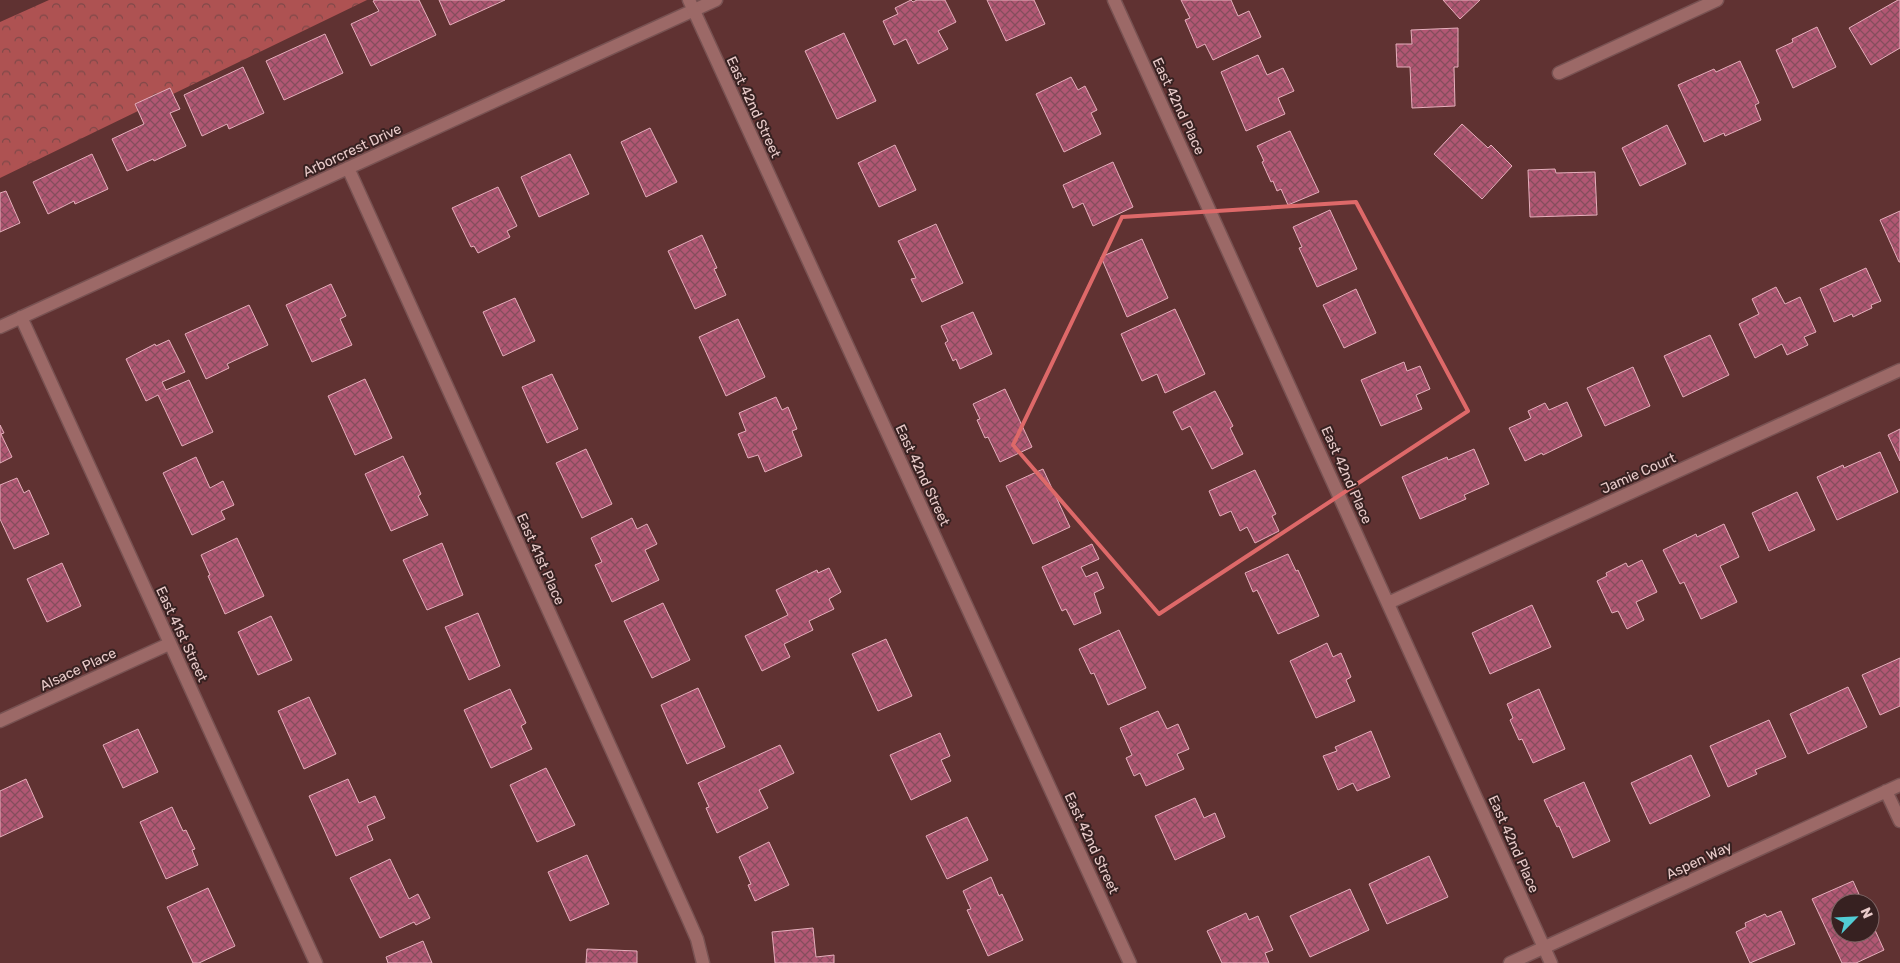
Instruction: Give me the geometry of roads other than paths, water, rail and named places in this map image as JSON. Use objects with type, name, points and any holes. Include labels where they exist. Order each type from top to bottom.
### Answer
[{"type":"street","name":"Arborcrest Drive","points":[[0,327],[348,168],[691,5],[716,0]]},
{"type":"street","name":"East 42nd Place","points":[[1114,0],[1551,963]]},
{"type":"street","points":[[1560,73],[1717,0]]},
{"type":"street","name":"East 42nd Street","points":[[691,5],[1130,963]]},
{"type":"street","name":"East 41st Place","points":[[348,168],[686,914],[697,939],[703,963]]},
{"type":"street","name":"East 41st Street","points":[[21,317],[316,963]]},
{"type":"street","name":"Jamie Court","points":[[1388,603],[1900,370]]},
{"type":"street","name":"Alsace Place","points":[[0,721],[169,644]]},
{"type":"street","name":"Aspen Way","points":[[1510,963],[1900,784]]},
{"type":"street","points":[[1886,791],[1900,821]]}]
